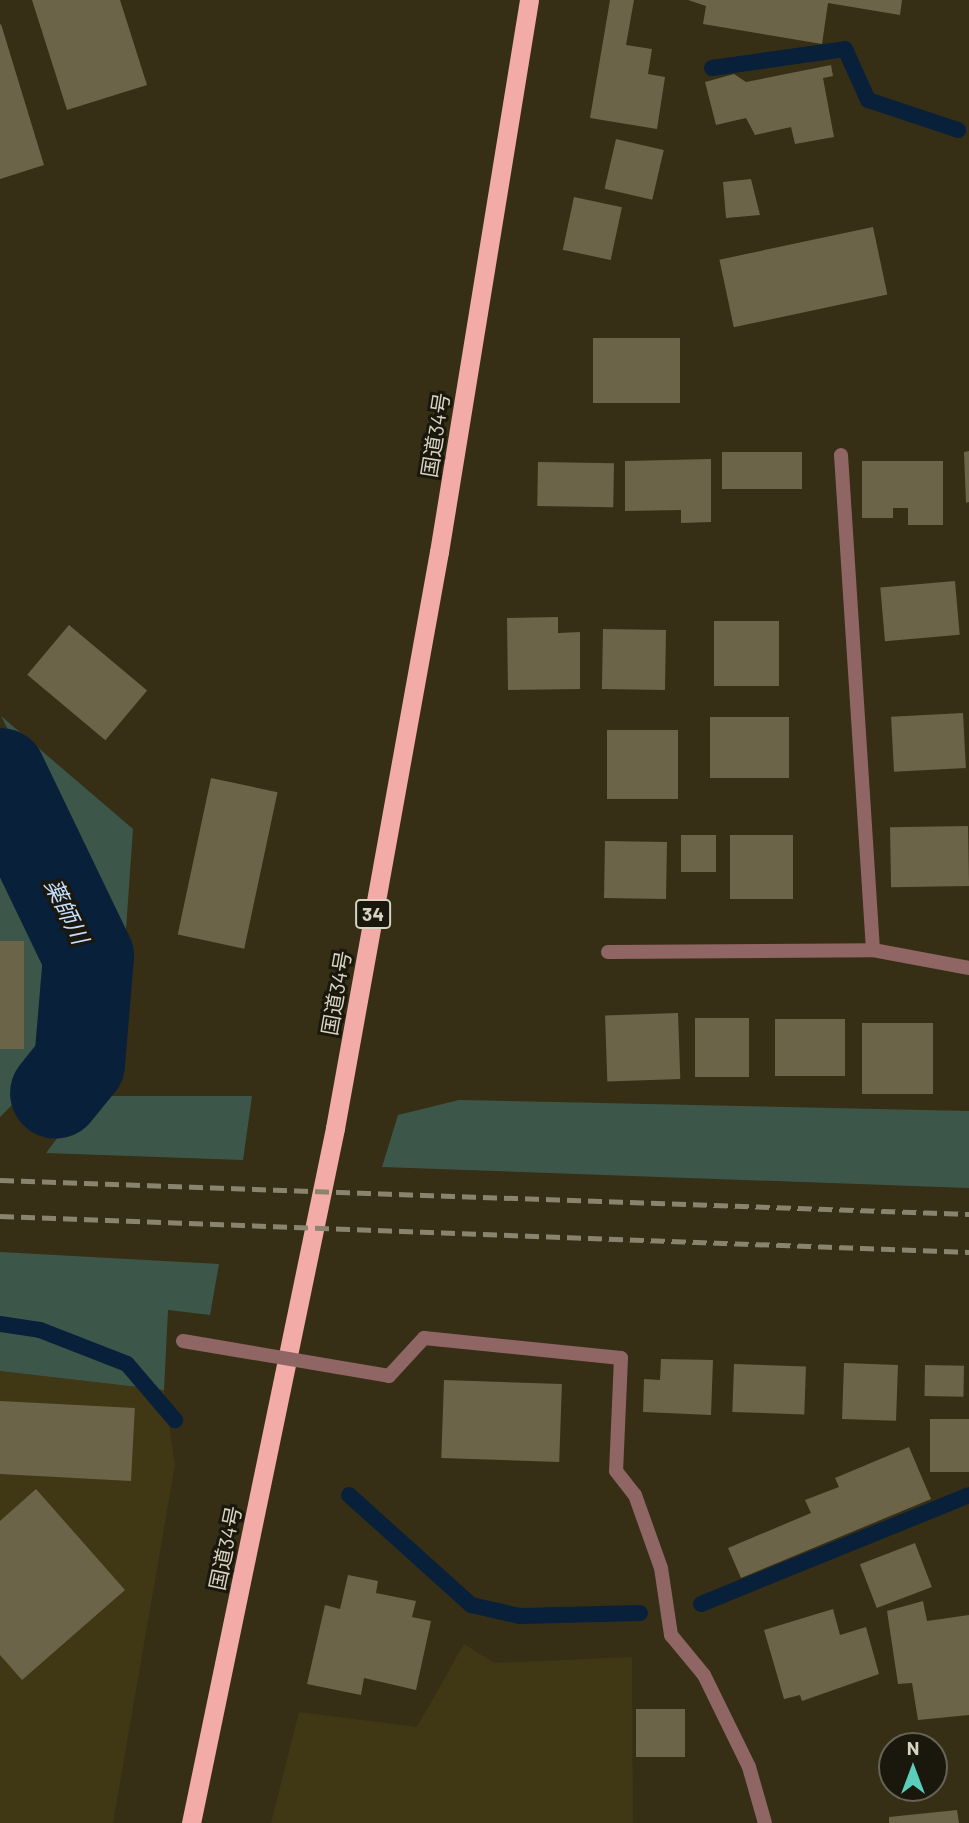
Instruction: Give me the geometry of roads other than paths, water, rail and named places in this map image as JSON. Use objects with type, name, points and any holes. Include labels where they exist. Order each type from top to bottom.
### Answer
[{"type":"highway","name":"国道34号","points":[[191,1823],[335,1128],[439,552],[529,0]]},
{"type":"street","points":[[841,455],[873,950]]},
{"type":"street","points":[[608,951],[873,950],[969,968]]},
{"type":"street","points":[[183,1341],[389,1376],[424,1338],[621,1358],[616,1471],[635,1495],[661,1568],[671,1635],[704,1675],[749,1767],[765,1823]]},
{"type":"waterway","points":[[712,68],[845,49],[868,100],[958,130]]},
{"type":"waterway","name":"薬師川","points":[[0,773],[88,956],[79,1063],[55,1093]]},
{"type":"waterway","points":[[0,1324],[40,1330],[127,1364],[175,1420]]},
{"type":"waterway","points":[[349,1495],[471,1605],[520,1616],[640,1613]]},
{"type":"waterway","points":[[701,1604],[969,1495]]},
{"type":"railway","points":[[0,1180],[969,1214]]},
{"type":"railway","points":[[0,1216],[969,1252]]}]
